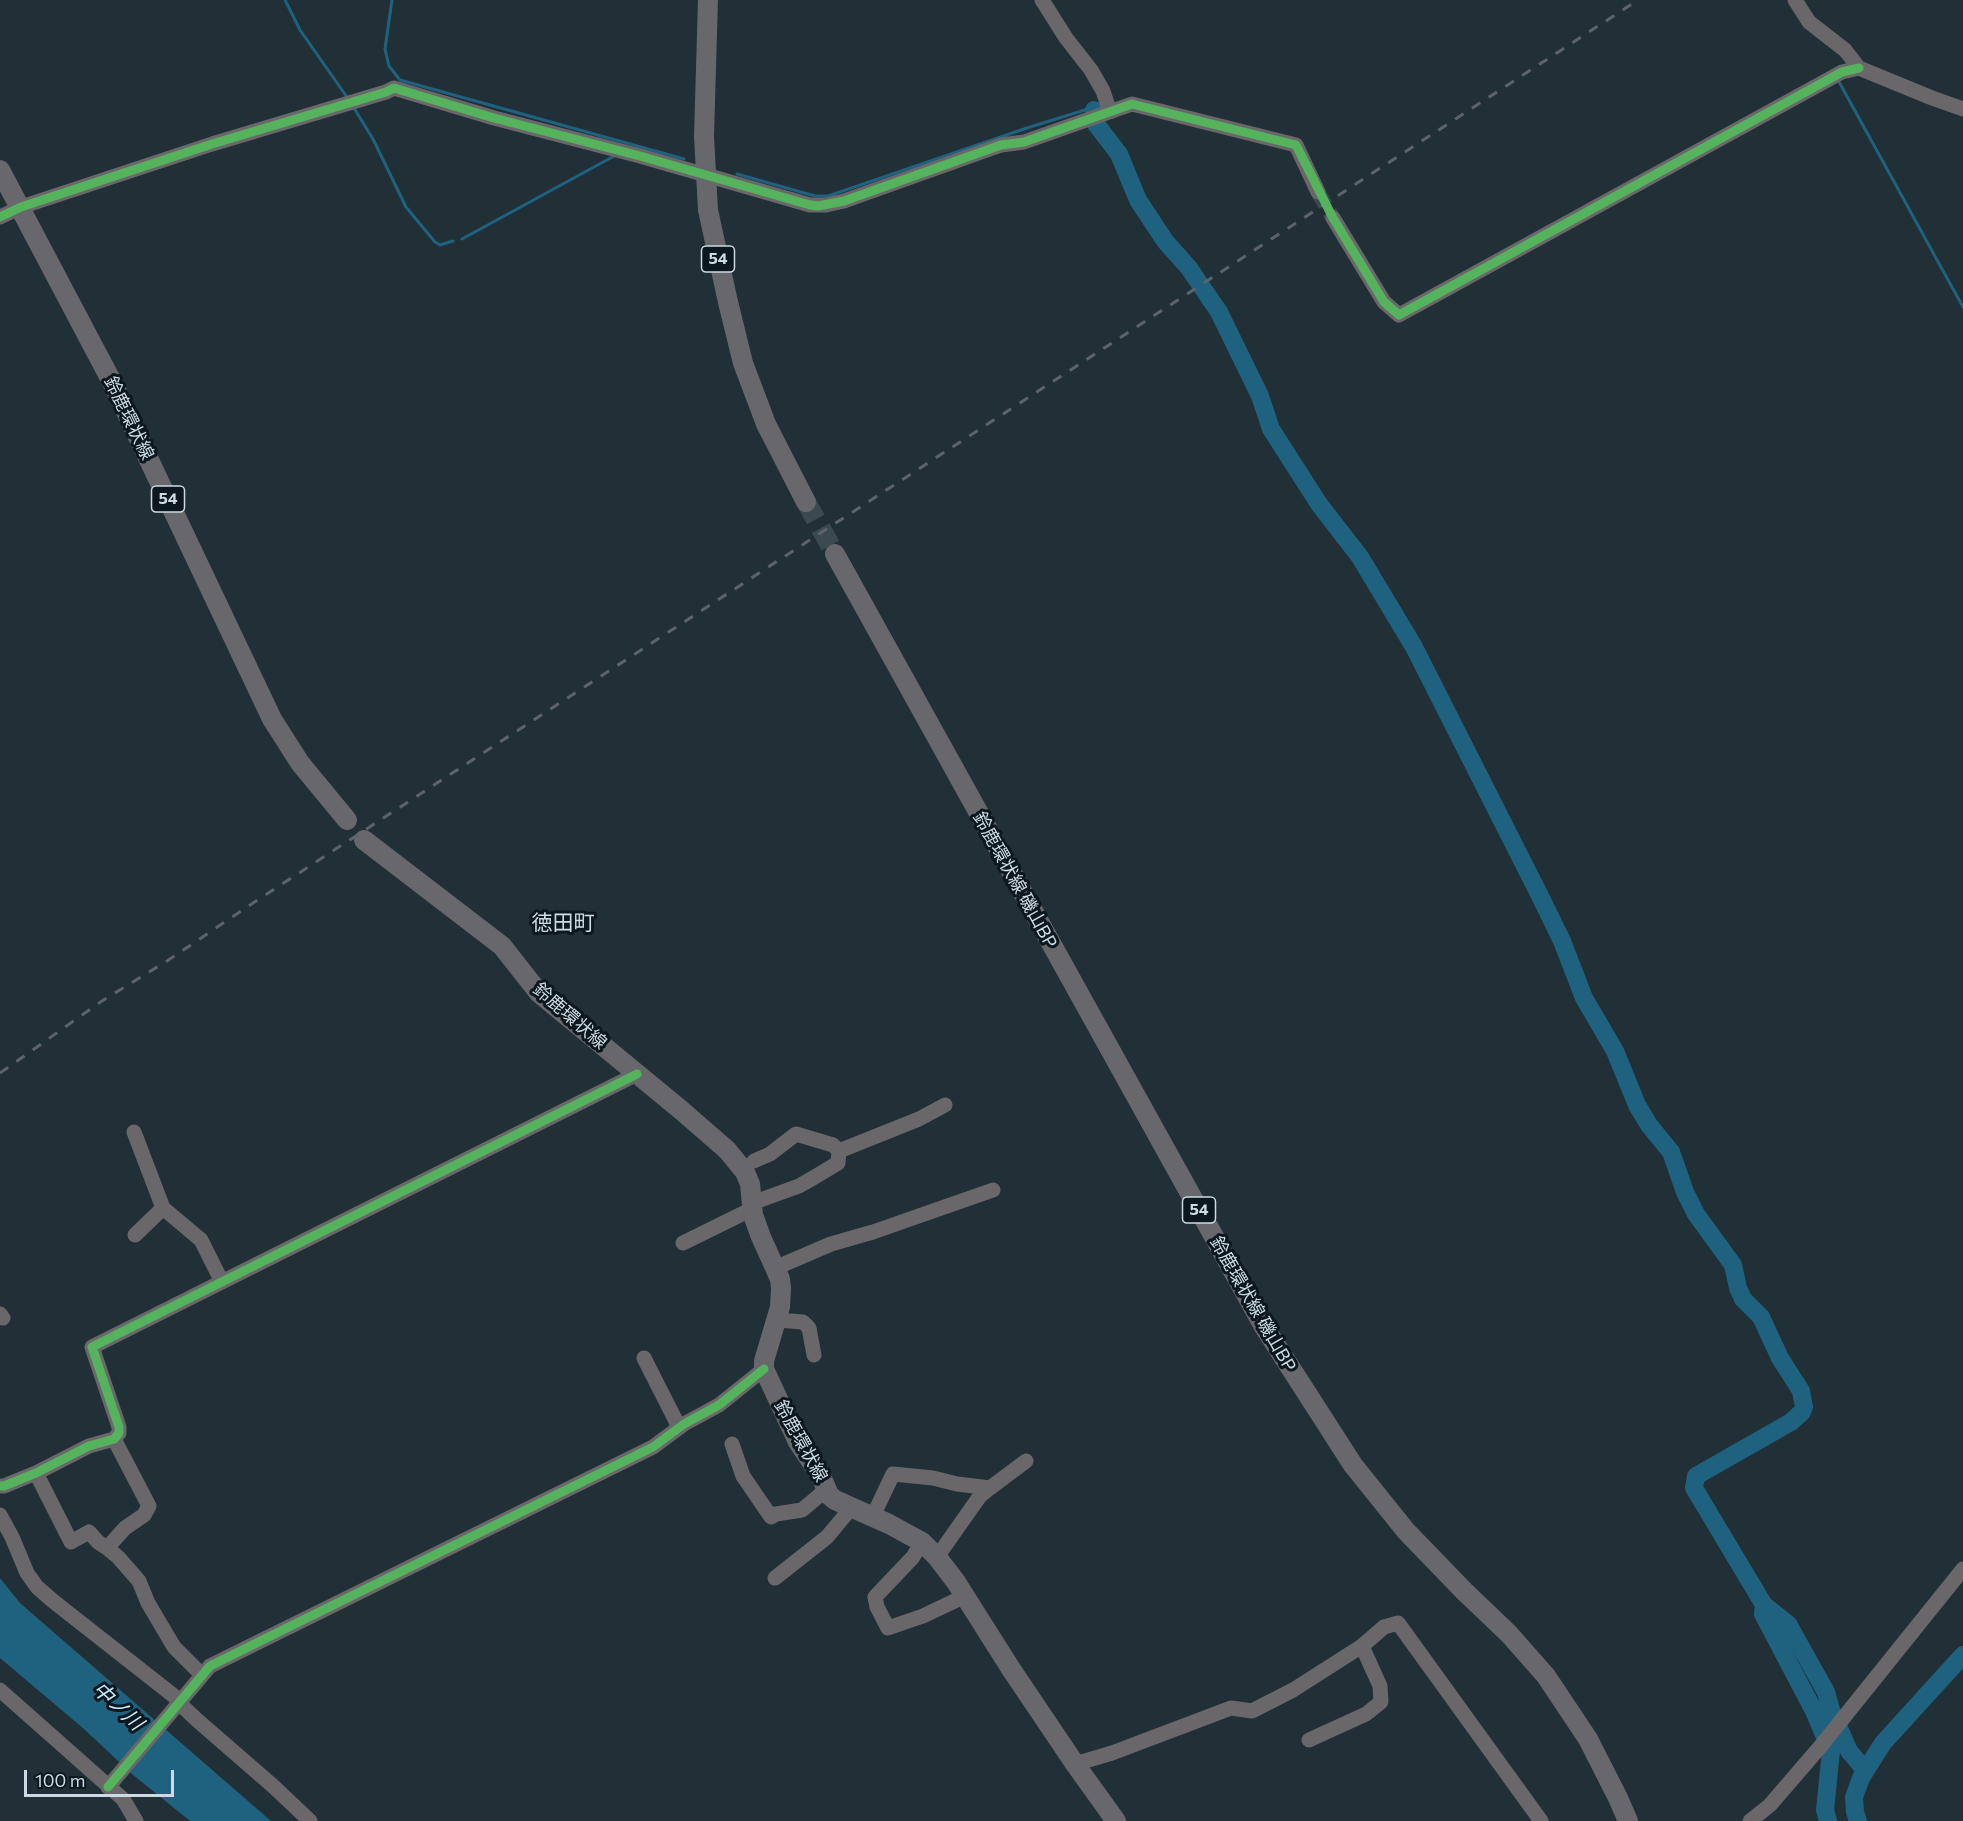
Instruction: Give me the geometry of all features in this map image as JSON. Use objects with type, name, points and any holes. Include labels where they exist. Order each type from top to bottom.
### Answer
[{"type":"main road","name":"54","points":[[708,0],[704,136],[708,210],[743,363],[766,424],[806,502]]},
{"type":"main road","name":"鈴鹿環状線","points":[[0,170],[112,382],[272,719],[300,763],[348,820]]},
{"type":"main road","name":"鈴鹿環状線 磯山BP","points":[[835,554],[1263,1325],[1353,1465],[1406,1531],[1509,1634],[1546,1676],[1588,1739],[1628,1821]]},
{"type":"main road","name":"鈴鹿環状線","points":[[364,840],[502,946],[539,993],[727,1150],[745,1172],[750,1184],[752,1206],[761,1237],[782,1288],[777,1320],[764,1361],[764,1369],[798,1442],[821,1476],[829,1495],[835,1500],[873,1516],[922,1542],[937,1557],[1075,1764],[1116,1821]]},
{"type":"street","points":[[1042,0],[1066,38],[1091,70],[1103,91],[1109,113]]},
{"type":"street","points":[[1797,1],[1809,22],[1845,50],[1859,68],[1963,110]]},
{"type":"street","points":[[1333,218],[1384,302],[1399,315],[1832,77],[1859,68]]},
{"type":"street","points":[[0,217],[21,207],[394,88],[494,118],[810,205],[834,204],[1000,145],[1024,142],[1132,104],[1296,145],[1318,192]]},
{"type":"street","points":[[0,1486],[36,1473],[89,1446],[114,1439],[119,1433],[92,1347],[637,1074]]},
{"type":"street","points":[[839,1151],[910,1123],[945,1105]]},
{"type":"street","points":[[134,1132],[163,1208],[201,1240],[222,1282]]},
{"type":"street","points":[[754,1161],[770,1154],[796,1134],[833,1145],[839,1151]]},
{"type":"street","points":[[683,1243],[752,1206],[813,1178],[838,1162],[839,1151]]},
{"type":"street","points":[[776,1269],[838,1242],[993,1190]]},
{"type":"street","points":[[135,1235],[163,1208]]},
{"type":"street","points":[[777,1320],[803,1322],[810,1328],[814,1355]]},
{"type":"street","points":[[644,1358],[679,1427]]},
{"type":"street","points":[[108,1787],[210,1666],[653,1447],[679,1427],[719,1405],[764,1369]]},
{"type":"street","points":[[107,1548],[125,1528],[144,1515],[149,1506],[114,1439]]},
{"type":"street","points":[[732,1444],[743,1476],[771,1517],[776,1514],[802,1510],[827,1489]]},
{"type":"street","points":[[937,1557],[980,1496],[1026,1461]]},
{"type":"street","points":[[36,1473],[71,1542],[89,1532],[118,1557],[139,1581],[148,1603],[174,1647],[202,1675]]},
{"type":"street","points":[[873,1516],[893,1474],[990,1488]]},
{"type":"street","points":[[775,1578],[827,1537],[852,1507]]},
{"type":"street","points":[[0,1515],[27,1573],[37,1587],[174,1696],[178,1705],[273,1786],[310,1821]]},
{"type":"street","points":[[922,1542],[913,1557],[874,1597],[888,1628],[923,1616],[965,1596]]},
{"type":"street","points":[[1750,1821],[1770,1805],[1820,1747],[1963,1569]]},
{"type":"street","points":[[1075,1764],[1112,1753],[1232,1708],[1252,1711],[1293,1690],[1362,1646],[1384,1628],[1398,1623],[1541,1821]]},
{"type":"street","points":[[1309,1740],[1366,1714],[1381,1702],[1380,1686],[1362,1646]]},
{"type":"street","points":[[0,1690],[123,1799],[136,1821]]},
{"type":"water","name":"中ノ川","points":[[0,1578],[20,1603],[271,1821],[190,1821],[132,1774],[84,1729],[0,1658]]},
{"type":"waterway","points":[[285,0],[300,30],[349,100]]},
{"type":"waterway","points":[[392,0],[385,49],[389,66],[400,80],[684,159]]},
{"type":"waterway","points":[[1838,80],[1963,307]]},
{"type":"waterway","points":[[354,108],[373,139],[406,207],[435,242],[440,245],[453,241]]},
{"type":"waterway","points":[[737,174],[815,196],[828,196],[1027,128],[1088,109],[1094,110]]},
{"type":"waterway","points":[[1094,110],[1096,124],[1119,154],[1138,200],[1165,241],[1189,268],[1219,312],[1260,396],[1271,429],[1319,504],[1360,557],[1414,647],[1562,941],[1584,998],[1615,1051],[1637,1105],[1649,1125],[1671,1152],[1685,1192],[1696,1214],[1733,1265],[1743,1299],[1761,1317],[1780,1358],[1801,1391],[1804,1407],[1791,1422],[1696,1476],[1694,1488],[1764,1605],[1763,1614],[1814,1711],[1831,1751],[1825,1810],[1828,1821]]},
{"type":"waterway","points":[[462,239],[616,155]]},
{"type":"waterway","points":[[1764,1605],[1788,1624],[1826,1692],[1831,1710],[1849,1751],[1865,1770]]},
{"type":"waterway","points":[[1858,1821],[1854,1797],[1861,1778],[1883,1743],[1963,1655]]},
{"type":"tunnel","points":[[1318,192],[1333,218]]},
{"type":"tunnel","points":[[806,502],[835,554]]},
{"type":"railway","points":[[0,1073],[102,1001],[167,961],[1638,0]]},
{"type":"cycle path","points":[[0,217],[21,207],[212,144],[394,88],[494,118],[818,206],[844,201],[1001,145],[1024,142],[1132,104],[1296,145],[1333,218],[1384,302],[1399,315],[1842,72],[1859,68]]},
{"type":"cycle path","points":[[0,1486],[36,1473],[89,1446],[114,1439],[119,1433],[92,1347],[637,1074]]},
{"type":"cycle path","points":[[108,1787],[210,1666],[653,1447],[684,1424],[719,1405],[764,1369]]},
{"type":"district","name":"徳田町","points":[[563,923]]}]
